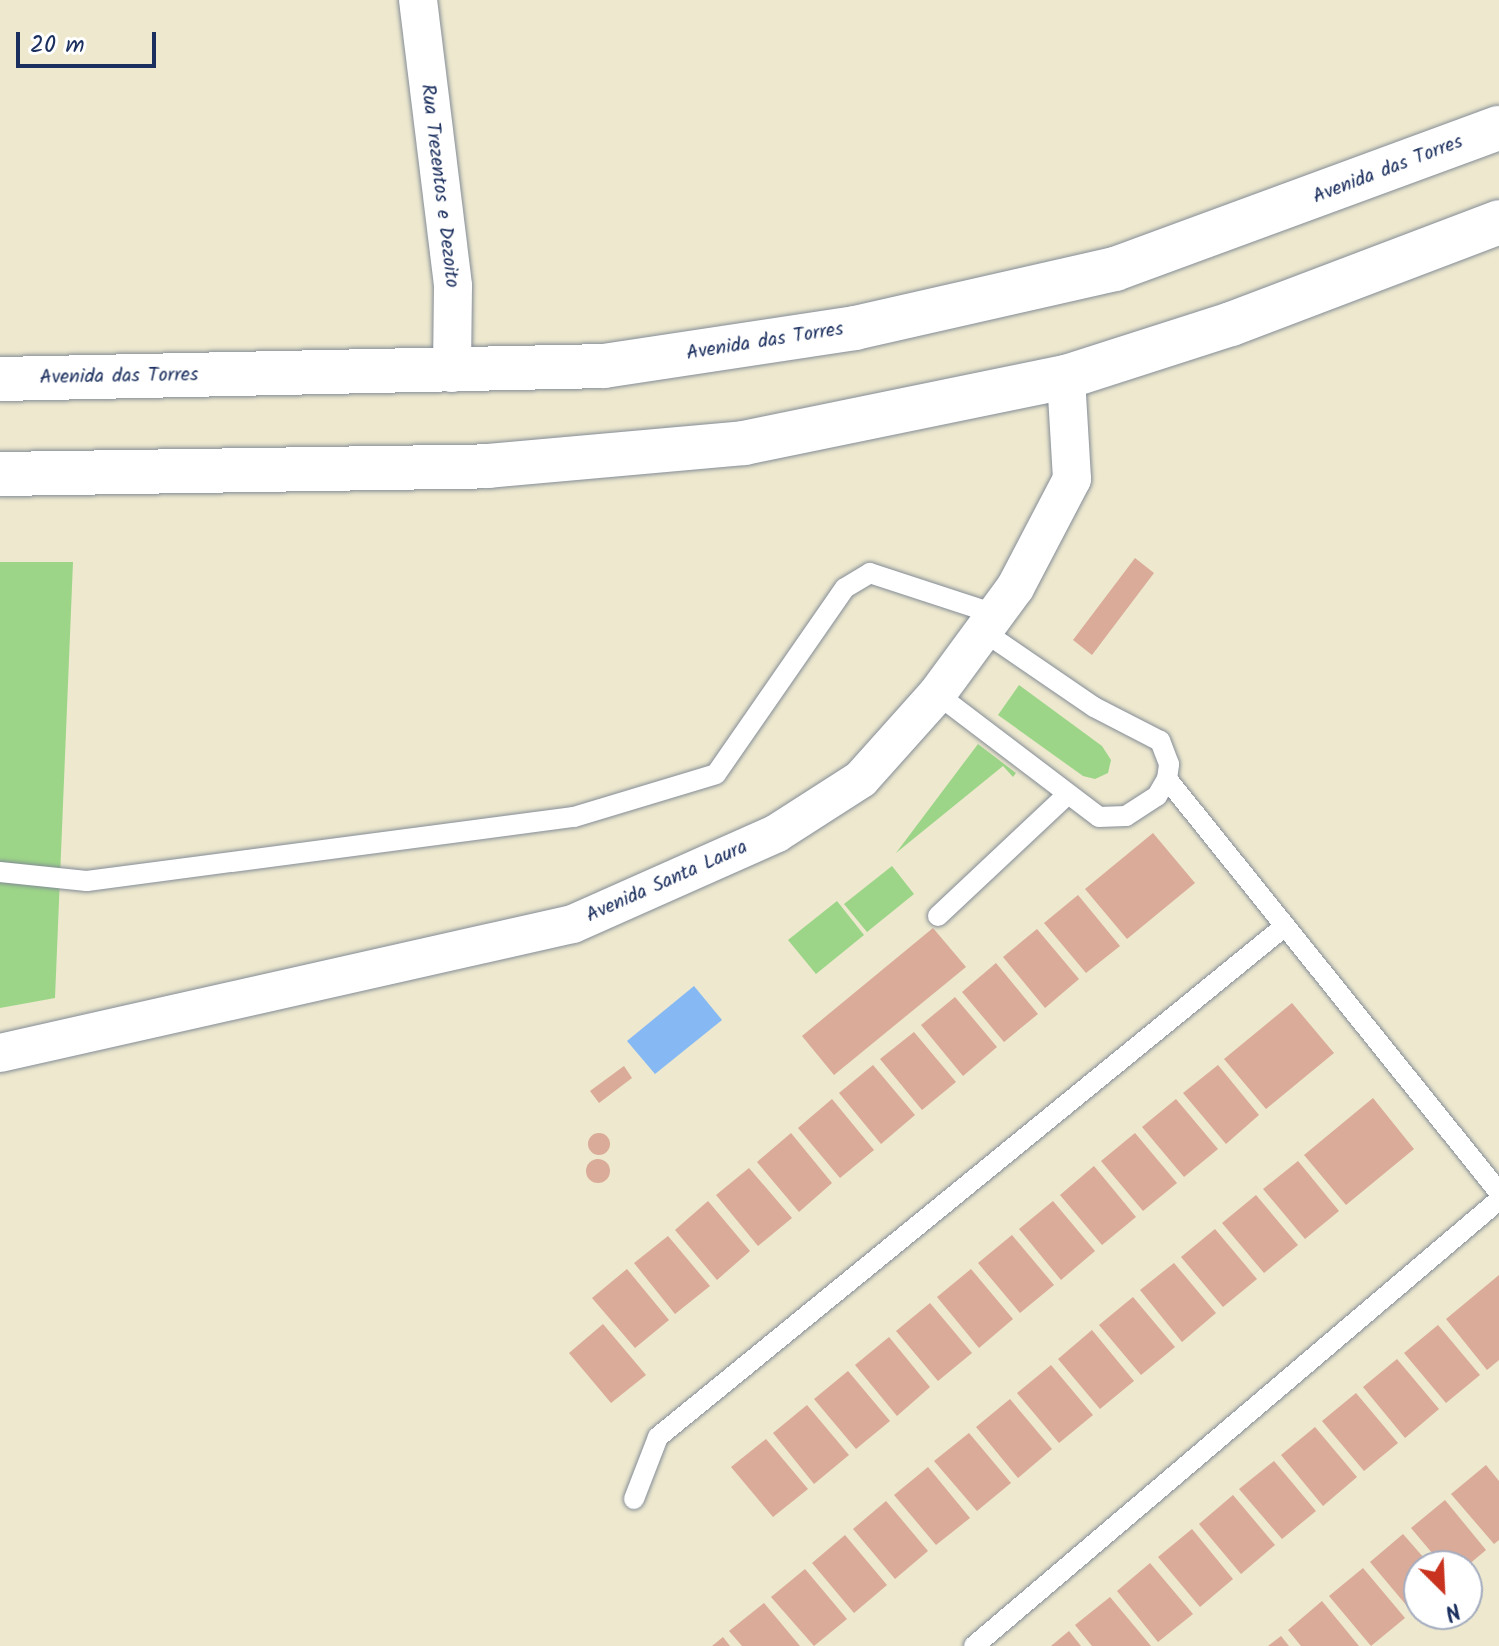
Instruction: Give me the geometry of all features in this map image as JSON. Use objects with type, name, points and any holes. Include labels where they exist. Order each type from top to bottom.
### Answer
[{"type":"main road","name":"Avenida das Torres","points":[[0,379],[452,373],[604,366],[855,328],[1005,297],[1130,264],[1499,128]]},
{"type":"main road","points":[[0,474],[488,466],[613,458],[744,443],[1066,377],[1231,324],[1499,222]]},
{"type":"street","name":"Rua Trezentos e Dezoito","points":[[418,0],[453,286],[452,373]]},
{"type":"street","name":"Avenida Santa Laura","points":[[0,1053],[573,924],[777,833],[861,779],[937,694],[989,622],[1072,479],[1066,377]]},
{"type":"lane","points":[[0,872],[87,881],[574,817],[716,774],[845,588],[870,573],[989,622],[1094,707],[1160,741],[1167,752],[1167,779],[1157,796],[1126,816],[1099,817],[937,694]]},
{"type":"lane","points":[[1167,779],[1499,1192]]},
{"type":"lane","points":[[938,916],[1068,794]]},
{"type":"lane","points":[[634,1499],[658,1437],[1285,926]]},
{"type":"lane","points":[[974,1646],[1499,1200]]},
{"type":"green space","points":[[0,562],[73,562],[55,998],[0,1008]]},
{"type":"green space","points":[[1019,685],[1102,746],[1111,760],[1108,773],[1095,779],[1083,776],[998,715]]},
{"type":"green space","points":[[978,744],[1016,773],[1013,777],[1003,766],[896,853]]},
{"type":"green space","points":[[892,866],[914,894],[867,932],[844,904]]},
{"type":"green space","points":[[837,901],[864,935],[816,974],[788,940]]},
{"type":"water","points":[[694,986],[722,1020],[655,1074],[627,1041]]},
{"type":"building","points":[[1135,558],[1154,573],[1092,655],[1073,640]]},
{"type":"building","points":[[1153,833],[1195,883],[1127,939],[1085,889]]},
{"type":"building","points":[[1078,895],[1120,946],[1086,973],[1044,923]]},
{"type":"building","points":[[933,928],[966,967],[834,1075],[802,1036]]},
{"type":"building","points":[[1037,929],[1079,979],[1045,1008],[1003,957]]},
{"type":"building","points":[[996,963],[1038,1014],[1004,1042],[962,992]]},
{"type":"building","points":[[955,997],[997,1047],[963,1076],[921,1025]]},
{"type":"building","points":[[1292,1003],[1334,1053],[1266,1109],[1224,1059]]},
{"type":"building","points":[[914,1032],[956,1082],[922,1110],[880,1059]]},
{"type":"building","points":[[873,1065],[915,1115],[881,1144],[839,1093]]},
{"type":"building","points":[[1218,1065],[1259,1115],[1226,1144],[1183,1093]]},
{"type":"building","points":[[624,1066],[632,1078],[599,1103],[590,1091]]},
{"type":"building","points":[[1373,1098],[1414,1149],[1346,1205],[1304,1155]]},
{"type":"building","points":[[832,1099],[874,1150],[840,1178],[798,1128]]},
{"type":"building","points":[[1176,1099],[1218,1149],[1184,1177],[1142,1127]]},
{"type":"building","points":[[595,1133],[603,1133],[610,1144],[603,1155],[595,1155],[588,1148],[588,1140]]},
{"type":"building","points":[[791,1133],[832,1183],[799,1212],[757,1162]]},
{"type":"building","points":[[1135,1133],[1177,1183],[1143,1211],[1101,1161]]},
{"type":"building","points":[[598,1159],[606,1163],[610,1171],[606,1179],[598,1183],[590,1179],[586,1171],[590,1163]]},
{"type":"building","points":[[1298,1161],[1339,1211],[1305,1239],[1263,1189]]},
{"type":"building","points":[[1094,1166],[1136,1217],[1102,1245],[1060,1195]]},
{"type":"building","points":[[749,1168],[792,1218],[758,1246],[716,1195]]},
{"type":"building","points":[[1256,1195],[1298,1245],[1264,1273],[1222,1223]]},
{"type":"building","points":[[708,1201],[750,1251],[717,1280],[675,1230]]},
{"type":"building","points":[[1053,1201],[1095,1251],[1061,1280],[1019,1229]]},
{"type":"building","points":[[1215,1229],[1257,1279],[1223,1307],[1181,1257]]},
{"type":"building","points":[[1012,1235],[1054,1285],[1020,1313],[978,1263]]},
{"type":"building","points":[[668,1236],[710,1286],[675,1314],[634,1263]]},
{"type":"building","points":[[1174,1263],[1216,1313],[1182,1342],[1140,1290]]},
{"type":"building","points":[[627,1269],[669,1320],[635,1348],[592,1298]]},
{"type":"building","points":[[971,1269],[1013,1319],[979,1348],[937,1297]]},
{"type":"building","points":[[1499,1275],[1499,1360],[1487,1370],[1446,1319]]},
{"type":"building","points":[[1133,1297],[1175,1347],[1141,1375],[1099,1325]]},
{"type":"building","points":[[930,1303],[972,1353],[938,1381],[896,1331]]},
{"type":"building","points":[[603,1324],[646,1375],[611,1403],[569,1353]]},
{"type":"building","points":[[1438,1325],[1480,1375],[1446,1403],[1404,1353]]},
{"type":"building","points":[[1092,1330],[1134,1381],[1100,1409],[1058,1359]]},
{"type":"building","points":[[889,1337],[930,1387],[897,1416],[855,1365]]},
{"type":"building","points":[[1397,1359],[1439,1409],[1405,1438],[1363,1387]]},
{"type":"building","points":[[1051,1365],[1093,1415],[1059,1443],[1017,1393]]},
{"type":"building","points":[[848,1371],[890,1421],[856,1449],[814,1399]]},
{"type":"building","points":[[1356,1393],[1398,1443],[1364,1471],[1322,1421]]},
{"type":"building","points":[[1010,1399],[1052,1449],[1018,1478],[976,1427]]},
{"type":"building","points":[[807,1405],[849,1455],[814,1484],[773,1433]]},
{"type":"building","points":[[1315,1427],[1357,1477],[1323,1506],[1281,1455]]},
{"type":"building","points":[[969,1433],[1011,1483],[977,1511],[934,1461]]},
{"type":"building","points":[[766,1439],[808,1489],[773,1517],[731,1467]]},
{"type":"building","points":[[1274,1461],[1316,1511],[1282,1539],[1239,1489]]},
{"type":"building","points":[[1486,1465],[1499,1481],[1499,1540],[1494,1544],[1451,1494]]},
{"type":"building","points":[[928,1467],[970,1518],[936,1545],[894,1495]]},
{"type":"building","points":[[1233,1495],[1275,1545],[1241,1574],[1199,1524]]},
{"type":"building","points":[[1445,1500],[1486,1550],[1483,1553],[1483,1550],[1430,1550],[1411,1528]]},
{"type":"building","points":[[886,1501],[928,1551],[895,1579],[853,1529]]},
{"type":"building","points":[[1192,1529],[1233,1579],[1200,1607],[1158,1557]]},
{"type":"building","points":[[1403,1534],[1417,1550],[1403,1550],[1403,1601],[1370,1562]]},
{"type":"building","points":[[845,1535],[887,1585],[854,1613],[812,1563]]},
{"type":"building","points":[[1150,1563],[1193,1614],[1158,1642],[1117,1591]]},
{"type":"building","points":[[1363,1568],[1403,1616],[1403,1620],[1371,1646],[1329,1596]]},
{"type":"building","points":[[805,1569],[847,1619],[814,1646],[771,1597]]},
{"type":"building","points":[[1110,1597],[1151,1646],[1092,1646],[1075,1625]]},
{"type":"building","points":[[1322,1601],[1359,1646],[1301,1646],[1288,1630]]},
{"type":"building","points":[[764,1603],[800,1646],[742,1646],[729,1631]]},
{"type":"building","points":[[1069,1631],[1081,1646],[1051,1646]]},
{"type":"building","points":[[1281,1636],[1289,1646],[1268,1646]]},
{"type":"building","points":[[723,1637],[730,1646],[712,1646]]}]
